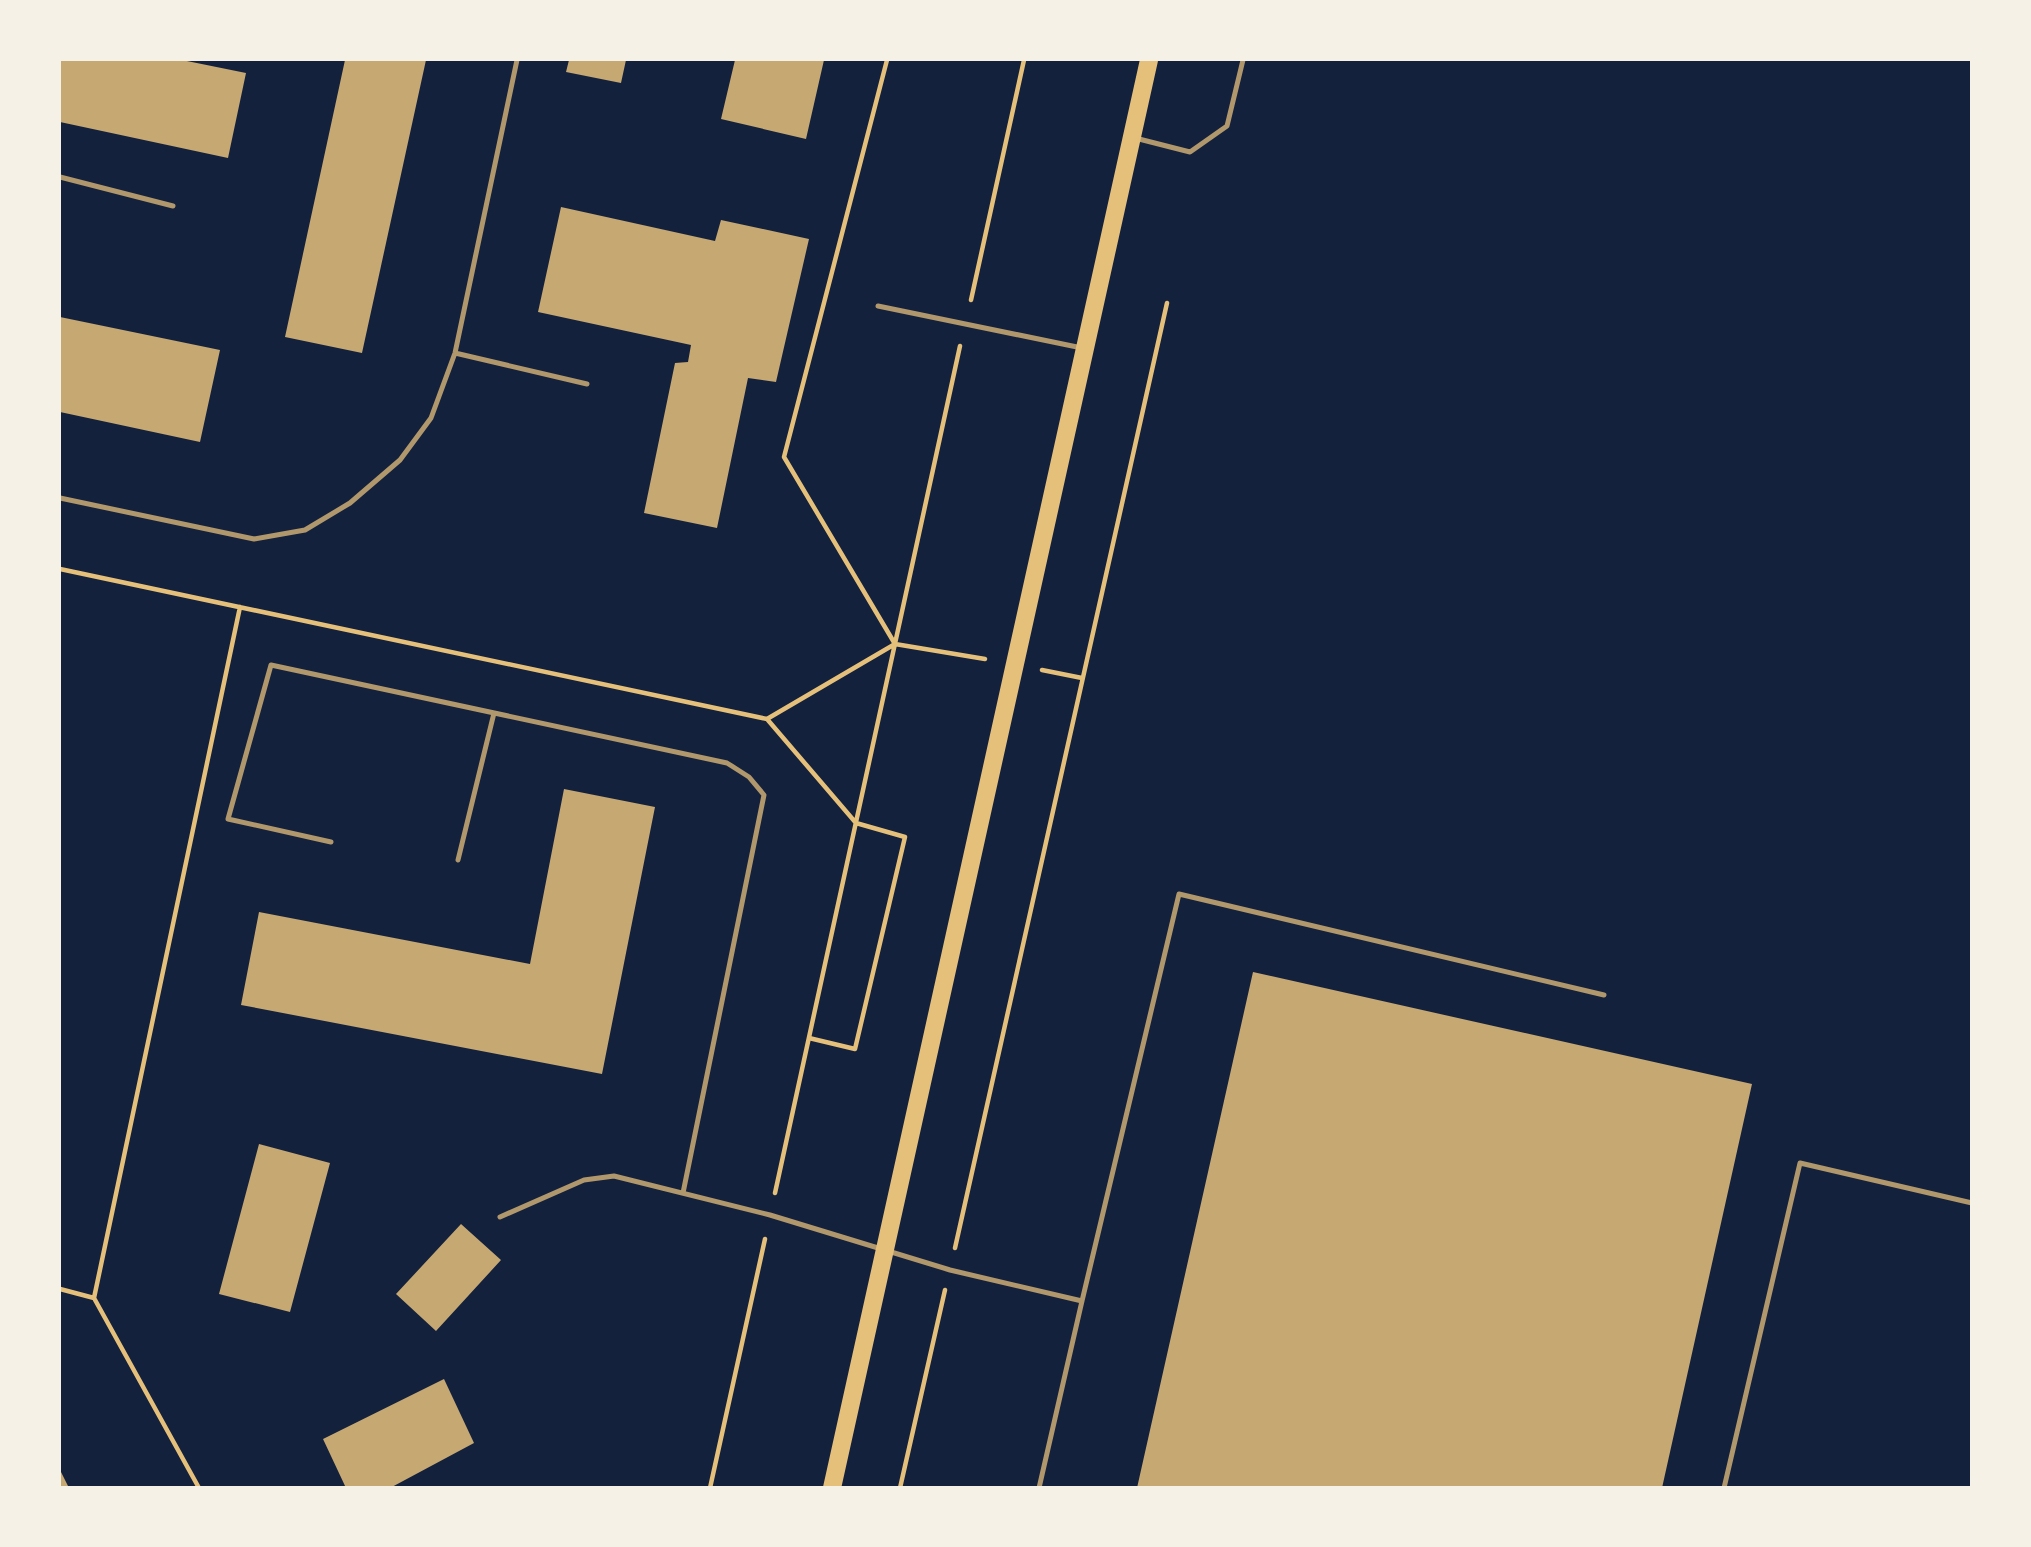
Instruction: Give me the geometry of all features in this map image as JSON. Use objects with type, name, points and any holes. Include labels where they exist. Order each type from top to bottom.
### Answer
[{"type":"main road","points":[[832,1488],[1149,60]]},
{"type":"lane","points":[[60,498],[254,538],[305,530],[350,503],[400,460],[431,418],[455,353],[517,60]]},
{"type":"lane","points":[[1132,138],[1190,152],[1227,126],[1243,60]]},
{"type":"lane","points":[[60,177],[173,206]]},
{"type":"lane","points":[[878,306],[1085,349]]},
{"type":"lane","points":[[455,353],[587,384]]},
{"type":"lane","points":[[331,842],[228,819],[271,665],[727,763],[750,777],[764,795],[683,1193]]},
{"type":"lane","points":[[458,860],[494,713]]},
{"type":"lane","points":[[1039,1488],[1179,894],[1604,995]]},
{"type":"lane","points":[[1724,1488],[1800,1163],[1972,1203]]},
{"type":"lane","points":[[500,1217],[584,1180],[614,1176],[770,1215],[950,1270],[1082,1301]]},
{"type":"path","points":[[887,60],[784,457],[895,644]]},
{"type":"path","points":[[710,1488],[1024,60]]},
{"type":"path","points":[[900,1488],[1167,303]]},
{"type":"path","points":[[60,569],[767,719],[856,823],[905,837],[855,1049],[809,1038]]},
{"type":"path","points":[[199,1488],[94,1298],[240,607]]},
{"type":"path","points":[[767,719],[895,644],[961,655]]},
{"type":"path","points":[[60,1289],[94,1298]]},
{"type":"building","points":[[60,60],[182,60],[246,73],[228,158],[60,122]]},
{"type":"building","points":[[345,60],[426,60],[362,353],[285,337]]},
{"type":"building","points":[[569,60],[626,60],[621,83],[566,72]]},
{"type":"building","points":[[735,60],[824,60],[806,139],[721,119]]},
{"type":"building","points":[[561,207],[715,241],[721,220],[809,239],[776,382],[748,378],[717,528],[644,513],[675,363],[688,362],[691,345],[538,312]]},
{"type":"building","points":[[60,317],[220,350],[200,442],[60,412]]},
{"type":"building","points":[[564,789],[655,807],[602,1074],[241,1005],[259,912],[530,964]]},
{"type":"building","points":[[1253,972],[1752,1084],[1662,1488],[1137,1488]]},
{"type":"building","points":[[259,1144],[330,1163],[290,1312],[219,1294]]},
{"type":"building","points":[[461,1224],[501,1260],[436,1331],[396,1294]]},
{"type":"building","points":[[444,1379],[474,1443],[390,1488],[346,1488],[323,1439]]},
{"type":"building","points":[[60,1470],[69,1488],[60,1488]]}]
